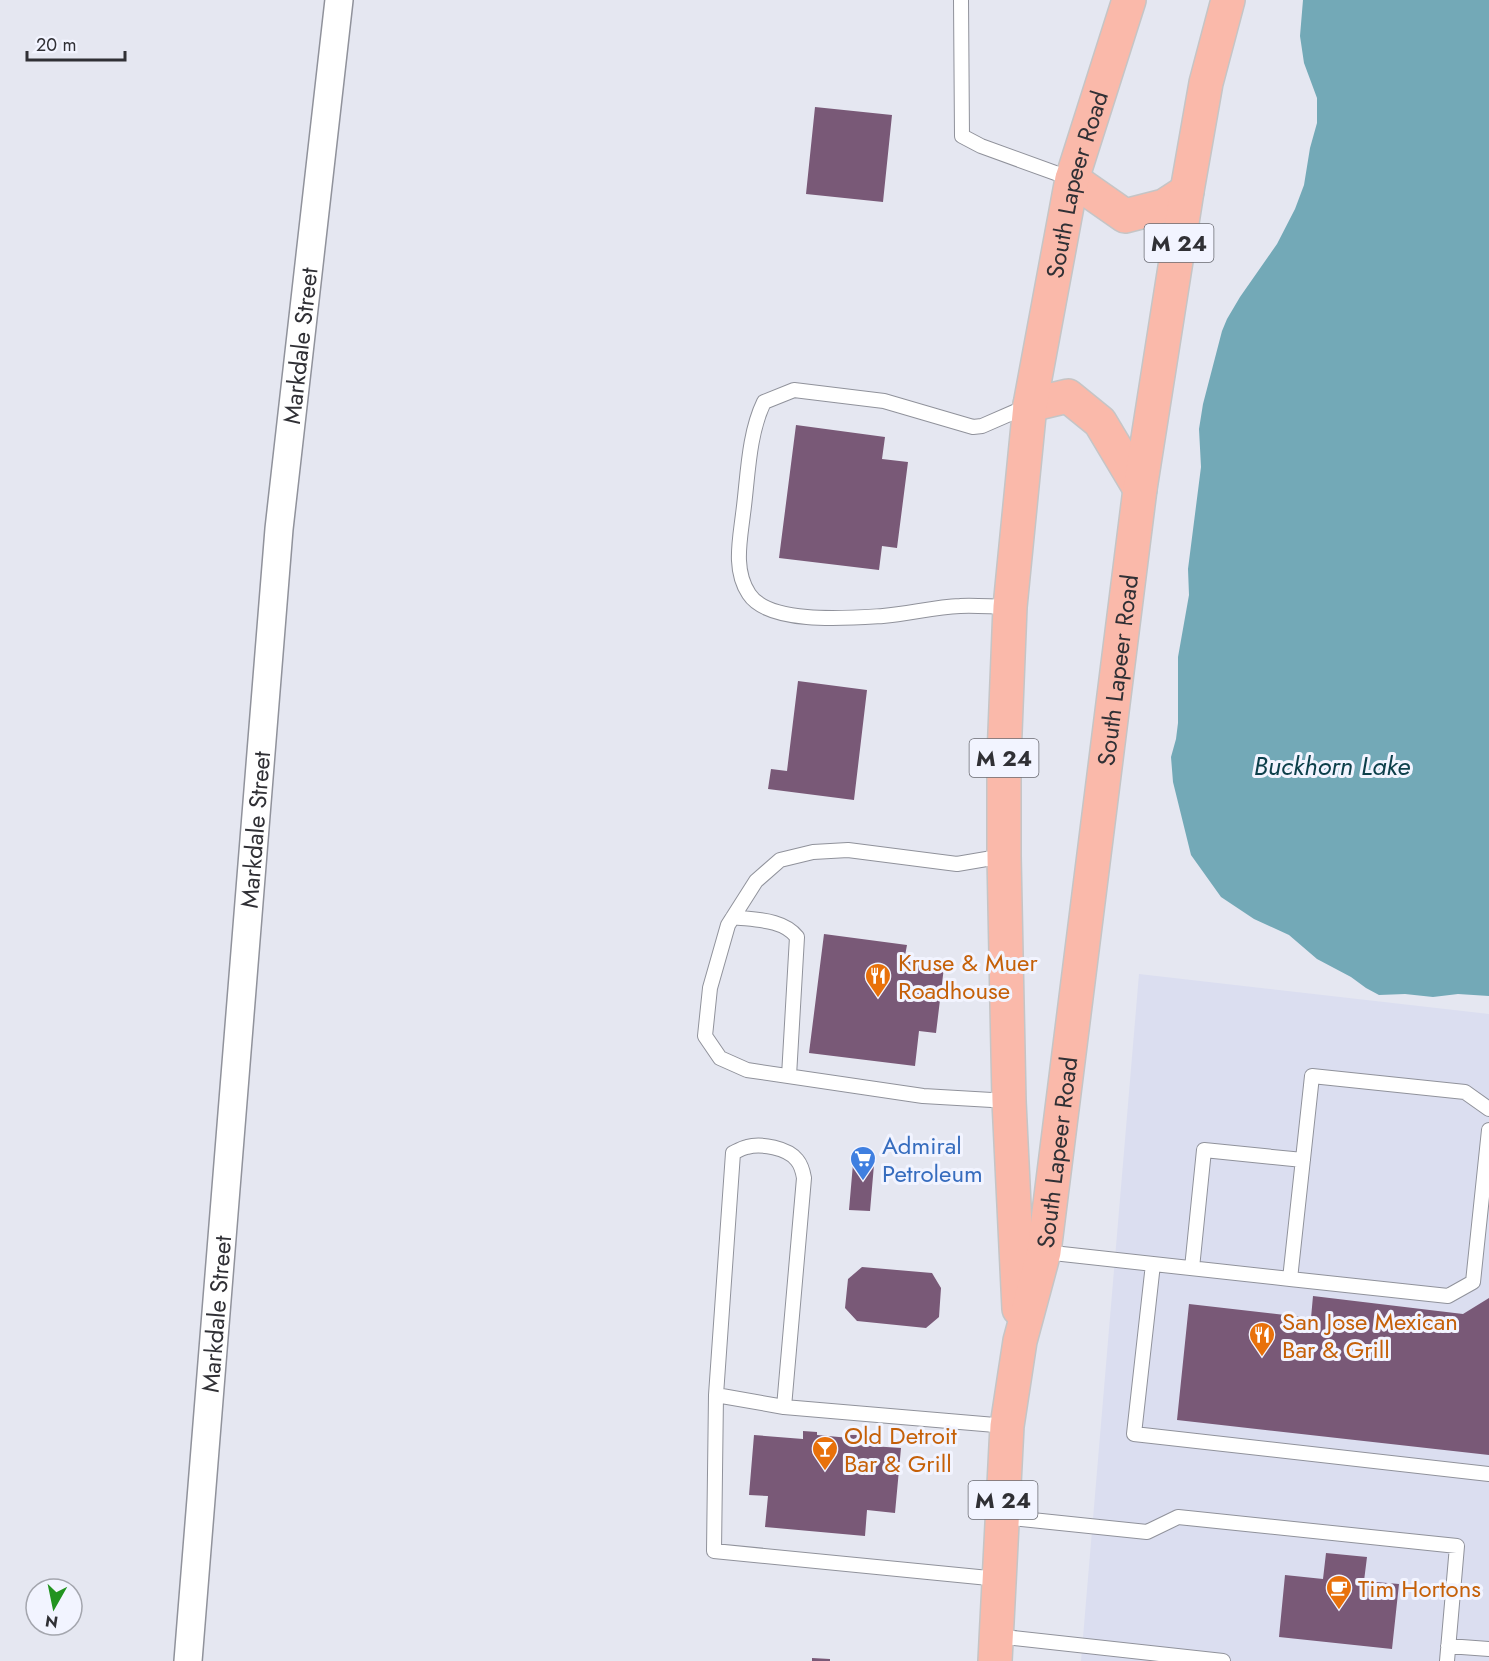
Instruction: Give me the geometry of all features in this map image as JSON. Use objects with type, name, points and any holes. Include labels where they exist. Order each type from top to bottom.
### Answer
[{"type":"main road","name":"South Lapeer Road","points":[[1020,1341],[1009,1101],[1004,856],[1004,757],[1010,608],[1030,405],[1072,179],[1129,0]]},
{"type":"main road","name":"South Lapeer Road","points":[[996,1648],[1007,1426],[1020,1341],[1044,1252],[1140,489],[1206,83],[1228,0]]},
{"type":"main road","points":[[1072,179],[1125,216],[1164,206],[1187,191]]},
{"type":"main road","points":[[1030,405],[1068,396],[1100,422],[1140,489]]},
{"type":"street","name":"Markdale Street","points":[[188,1661],[279,529],[339,0]]},
{"type":"lane","points":[[961,0],[962,136],[981,146],[1072,179]]},
{"type":"lane","points":[[1010,608],[959,606],[884,616],[827,618],[778,613],[762,606],[749,595],[742,579],[738,554],[752,444],[758,414],[764,402],[794,390],[884,401],[973,427],[982,426],[1030,405]]},
{"type":"lane","points":[[1004,856],[957,864],[848,850],[813,852],[780,860],[756,881],[728,925],[710,988],[705,1036],[720,1058],[747,1070],[923,1096],[1009,1101]]},
{"type":"lane","points":[[733,917],[790,928],[797,937],[789,1076]]},
{"type":"lane","points":[[1290,1279],[1312,1076],[1465,1092],[1489,1109]]},
{"type":"lane","points":[[1044,1252],[1448,1296],[1473,1282],[1489,1130]]},
{"type":"lane","points":[[784,1407],[804,1179],[796,1157],[780,1150],[760,1146],[746,1147],[733,1153],[716,1395],[714,1551],[999,1579]]},
{"type":"lane","points":[[1192,1268],[1204,1150],[1303,1160]]},
{"type":"lane","points":[[1153,1264],[1134,1434],[1489,1474]]},
{"type":"lane","points":[[716,1395],[784,1407],[1007,1426]]},
{"type":"lane","points":[[1003,1517],[1147,1532],[1178,1517],[1457,1546],[1447,1661]]},
{"type":"lane","points":[[1448,1646],[1489,1649]]},
{"type":"lane","points":[[996,1648],[1223,1661]]},
{"type":"shaded area","points":[[1139,974],[1489,1014],[1489,1661],[1081,1661]]},
{"type":"water","name":"Buckhorn Lake","points":[[1303,0],[1489,0],[1489,996],[1379,995],[1317,959],[1289,935],[1254,919],[1221,897],[1191,855],[1173,782],[1171,757],[1178,723],[1178,657],[1189,595],[1188,569],[1201,467],[1199,429],[1203,404],[1227,319],[1277,244],[1295,209],[1304,185],[1317,123],[1317,98],[1304,63],[1300,36]]},
{"type":"building","points":[[815,107],[892,115],[883,202],[806,194]]},
{"type":"building","points":[[796,425],[885,437],[882,459],[908,462],[897,548],[882,546],[879,570],[779,558]]},
{"type":"building","points":[[798,681],[867,690],[854,800],[768,789],[771,769],[787,771]]},
{"type":"building","name":"Kruse & Muer Roadhouse","points":[[824,934],[907,945],[904,961],[944,967],[936,1033],[919,1031],[915,1066],[809,1053]]},
{"type":"building","points":[[854,1152],[875,1153],[870,1211],[849,1210]]},
{"type":"building","points":[[862,1267],[932,1273],[941,1288],[939,1317],[926,1328],[857,1321],[845,1308],[848,1279]]},
{"type":"building","points":[[1313,1296],[1463,1314],[1489,1298],[1489,1455],[1177,1420],[1189,1304],[1311,1318]]},
{"type":"building","name":"Old Detroit Bar & Grill","points":[[803,1431],[817,1432],[817,1435],[850,1438],[850,1435],[858,1435],[857,1445],[901,1448],[895,1513],[867,1510],[865,1536],[765,1527],[768,1496],[749,1495],[754,1435],[803,1439]]},
{"type":"building","name":"Tim Hortons","points":[[1326,1553],[1367,1557],[1364,1581],[1399,1584],[1392,1649],[1279,1637],[1285,1575],[1323,1579]]},
{"type":"building","points":[[812,1658],[830,1659],[830,1661],[812,1661]]},
{"type":"place","name":"Kruse & Muer Roadhouse","points":[[878,999]]},
{"type":"place","name":"Admiral Petroleum","points":[[863,1182]]},
{"type":"place","name":"San Jose Mexican Bar & Grill","points":[[1262,1358]]},
{"type":"place","name":"Old Detroit Bar & Grill","points":[[825,1472]]},
{"type":"place","name":"Tim Hortons","points":[[1339,1611]]}]
